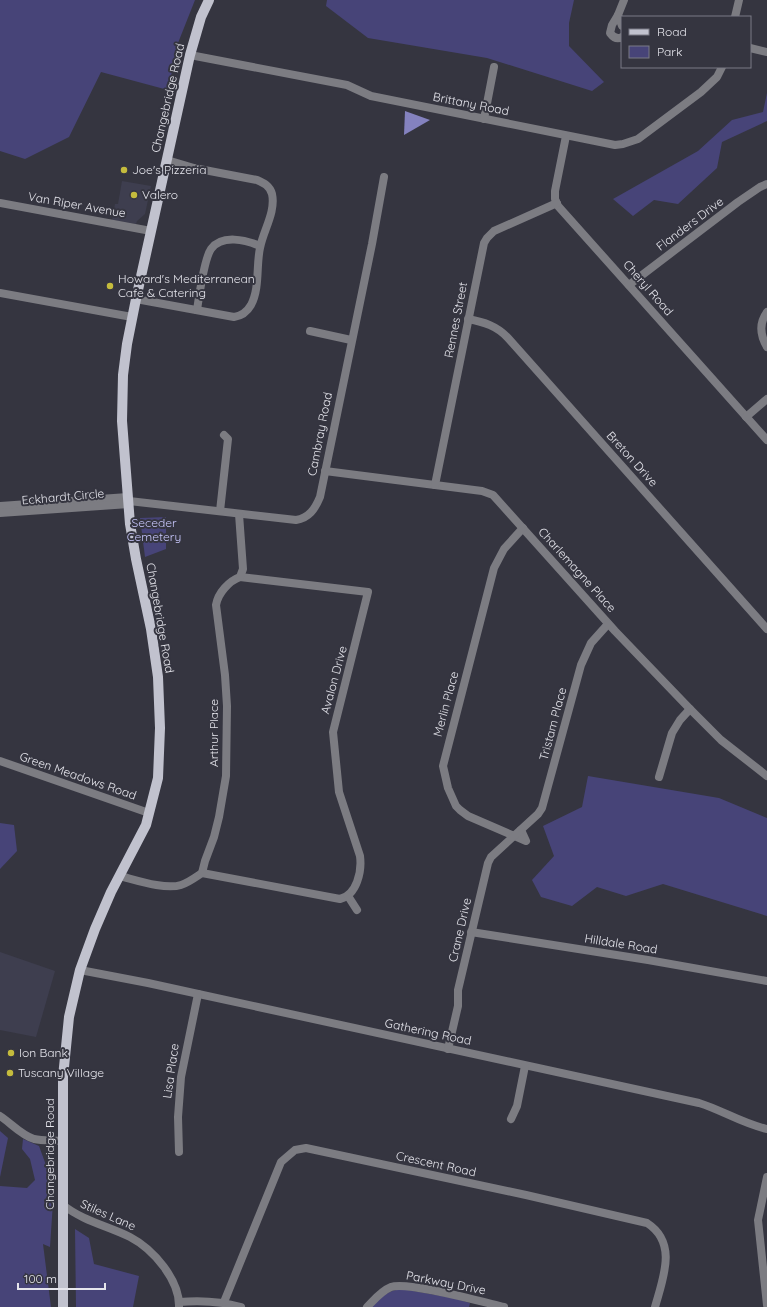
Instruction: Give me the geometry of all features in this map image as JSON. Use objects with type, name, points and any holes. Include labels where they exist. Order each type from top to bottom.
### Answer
[{"type":"main road","name":"Changebridge Road","points":[[63,1307],[64,1077],[66,1036],[69,1017],[80,970],[95,929],[142,833],[156,790],[159,764],[160,715],[158,678],[151,629],[134,551],[128,500],[122,421],[123,375],[132,317],[150,231],[190,55],[201,18],[209,0]]},
{"type":"street","points":[[621,38],[619,39],[615,38],[610,33],[612,24],[618,16],[624,0]]},
{"type":"street","points":[[735,16],[739,0]]},
{"type":"street","points":[[618,16],[621,24]]},
{"type":"street","points":[[751,48],[767,52]]},
{"type":"street","name":"Brittany Road","points":[[190,55],[346,85],[371,96],[615,145],[638,139],[701,92],[717,77],[722,68]]},
{"type":"street","points":[[484,119],[494,67]]},
{"type":"street","points":[[557,203],[555,191],[566,136]]},
{"type":"street","points":[[136,299],[234,317],[245,313],[253,300],[260,246],[270,218],[272,206],[271,192],[267,186],[257,180],[194,168],[167,160]]},
{"type":"street","name":"Cambray Road","points":[[128,500],[296,520],[307,516],[317,504],[320,497],[351,340],[372,244],[384,177]]},
{"type":"street","name":"Flanders Drive","points":[[629,286],[732,207],[760,187],[767,184]]},
{"type":"street","name":"Van Riper Avenue","points":[[0,203],[150,231]]},
{"type":"street","name":"Cheryl Road","points":[[557,203],[767,440]]},
{"type":"street","name":"Rennes Street","points":[[436,485],[482,250],[487,238],[494,231],[557,203]]},
{"type":"street","points":[[197,310],[209,252],[214,246],[225,240],[233,240],[249,242],[260,246]]},
{"type":"street","points":[[0,293],[132,317]]},
{"type":"street","points":[[767,312],[763,320],[761,331],[767,347]]},
{"type":"street","name":"Breton Drive","points":[[468,319],[493,326],[500,330],[508,338],[767,630]]},
{"type":"street","points":[[310,331],[351,340]]},
{"type":"street","points":[[746,417],[767,399]]},
{"type":"street","points":[[220,511],[228,439],[224,435]]},
{"type":"street","name":"Charlemagne Place","points":[[325,471],[482,491],[493,495],[608,624],[690,709],[721,740],[767,776]]},
{"type":"street","name":"Eckhardt Circle","points":[[0,506],[128,500]]},
{"type":"street","name":"Eckhardt Circle","points":[[0,513],[128,500]]},
{"type":"street","points":[[239,514],[243,561],[243,569],[240,577]]},
{"type":"street","name":"Merlin Place","points":[[514,836],[468,816],[460,810],[456,806],[448,788],[443,766],[494,568],[504,549],[523,528]]},
{"type":"street","name":"Arthur Place","points":[[202,873],[219,818],[226,776],[227,706],[225,674],[216,605],[222,591],[234,580],[240,577]]},
{"type":"street","name":"Avalon Drive","points":[[240,577],[368,592],[333,729],[339,792],[360,856],[361,864],[353,891],[348,896]]},
{"type":"street","name":"Tristam Place","points":[[521,830],[538,814],[542,808],[584,655],[591,643],[608,624]]},
{"type":"street","points":[[659,777],[672,733],[680,720],[690,709]]},
{"type":"street","name":"Green Meadows Road","points":[[0,761],[149,813]]},
{"type":"street","points":[[514,836],[526,841],[521,830]]},
{"type":"street","name":"Crane Drive","points":[[448,1049],[457,1012],[458,990],[488,863],[491,858],[521,830]]},
{"type":"street","points":[[120,876],[169,887],[181,885],[202,873],[336,899],[348,896],[356,910]]},
{"type":"street","name":"Hilldale Road","points":[[471,932],[648,960],[767,981]]},
{"type":"street","name":"Gathering Road","points":[[80,970],[198,994],[699,1103],[715,1108],[756,1127],[767,1129]]},
{"type":"street","name":"Lisa Place","points":[[179,1152],[178,1117],[181,1077],[198,994]]},
{"type":"street","points":[[511,1119],[517,1106],[525,1066]]},
{"type":"street","points":[[0,1116],[27,1136],[39,1140],[63,1141]]},
{"type":"street","name":"Crescent Road","points":[[224,1302],[281,1162],[294,1150],[306,1148],[526,1195],[647,1223],[654,1227],[659,1233],[666,1249],[666,1262],[655,1307]]},
{"type":"street","points":[[767,1177],[758,1220],[767,1305]]},
{"type":"street","name":"Stiles Lane","points":[[63,1205],[77,1214],[126,1235],[141,1245],[161,1263],[170,1276],[178,1294],[179,1305]]},
{"type":"street","name":"Parkway Drive","points":[[367,1307],[385,1290],[391,1287],[400,1286],[419,1288],[504,1307]]},
{"type":"street","points":[[179,1305],[197,1300],[224,1302],[242,1307]]},
{"type":"shaded area","points":[[405,111],[430,120],[404,135]]},
{"type":"shaded area","name":"Valero","points":[[122,181],[151,186],[145,214],[137,221],[136,224],[112,220],[115,204],[118,204]]},
{"type":"shaded area","points":[[0,952],[55,971],[36,1037],[0,1030]]},
{"type":"green space","points":[[0,0],[195,0],[178,43],[168,90],[101,72],[69,137],[25,159],[0,151]]},
{"type":"green space","points":[[327,0],[574,0],[569,23],[569,46],[604,82],[592,91],[487,58],[368,38],[326,6]]},
{"type":"green space","points":[[767,93],[767,121],[722,142],[717,168],[678,204],[654,200],[633,216],[613,199],[698,151],[732,120],[763,112]]},
{"type":"green space","name":"Seceder Cemetery","points":[[166,517],[166,549],[145,557],[140,518]]},
{"type":"green space","points":[[588,776],[719,798],[767,818],[767,916],[663,884],[626,896],[597,887],[572,906],[541,897],[532,880],[554,856],[543,826],[582,807]]},
{"type":"green space","points":[[0,823],[14,825],[17,851],[0,869]]},
{"type":"green space","points":[[0,1131],[8,1138],[0,1177]]},
{"type":"green space","points":[[23,1139],[39,1146],[54,1187],[50,1247],[43,1244],[51,1307],[0,1307],[0,1186],[27,1188],[35,1180],[30,1159],[22,1149]]},
{"type":"green space","points":[[75,1229],[89,1238],[94,1264],[139,1276],[133,1307],[76,1307]]},
{"type":"green space","points":[[402,1289],[453,1298],[470,1303],[469,1307],[371,1307],[385,1295]]},
{"type":"place","name":"Joe's Pizzeria","points":[[124,170]]},
{"type":"place","name":"Valero","points":[[134,195]]},
{"type":"place","name":"Howard's Mediterranean Cafe & Catering","points":[[110,286]]},
{"type":"place","name":"Ion Bank","points":[[11,1053]]},
{"type":"place","name":"Tuscany Village","points":[[10,1073]]}]
